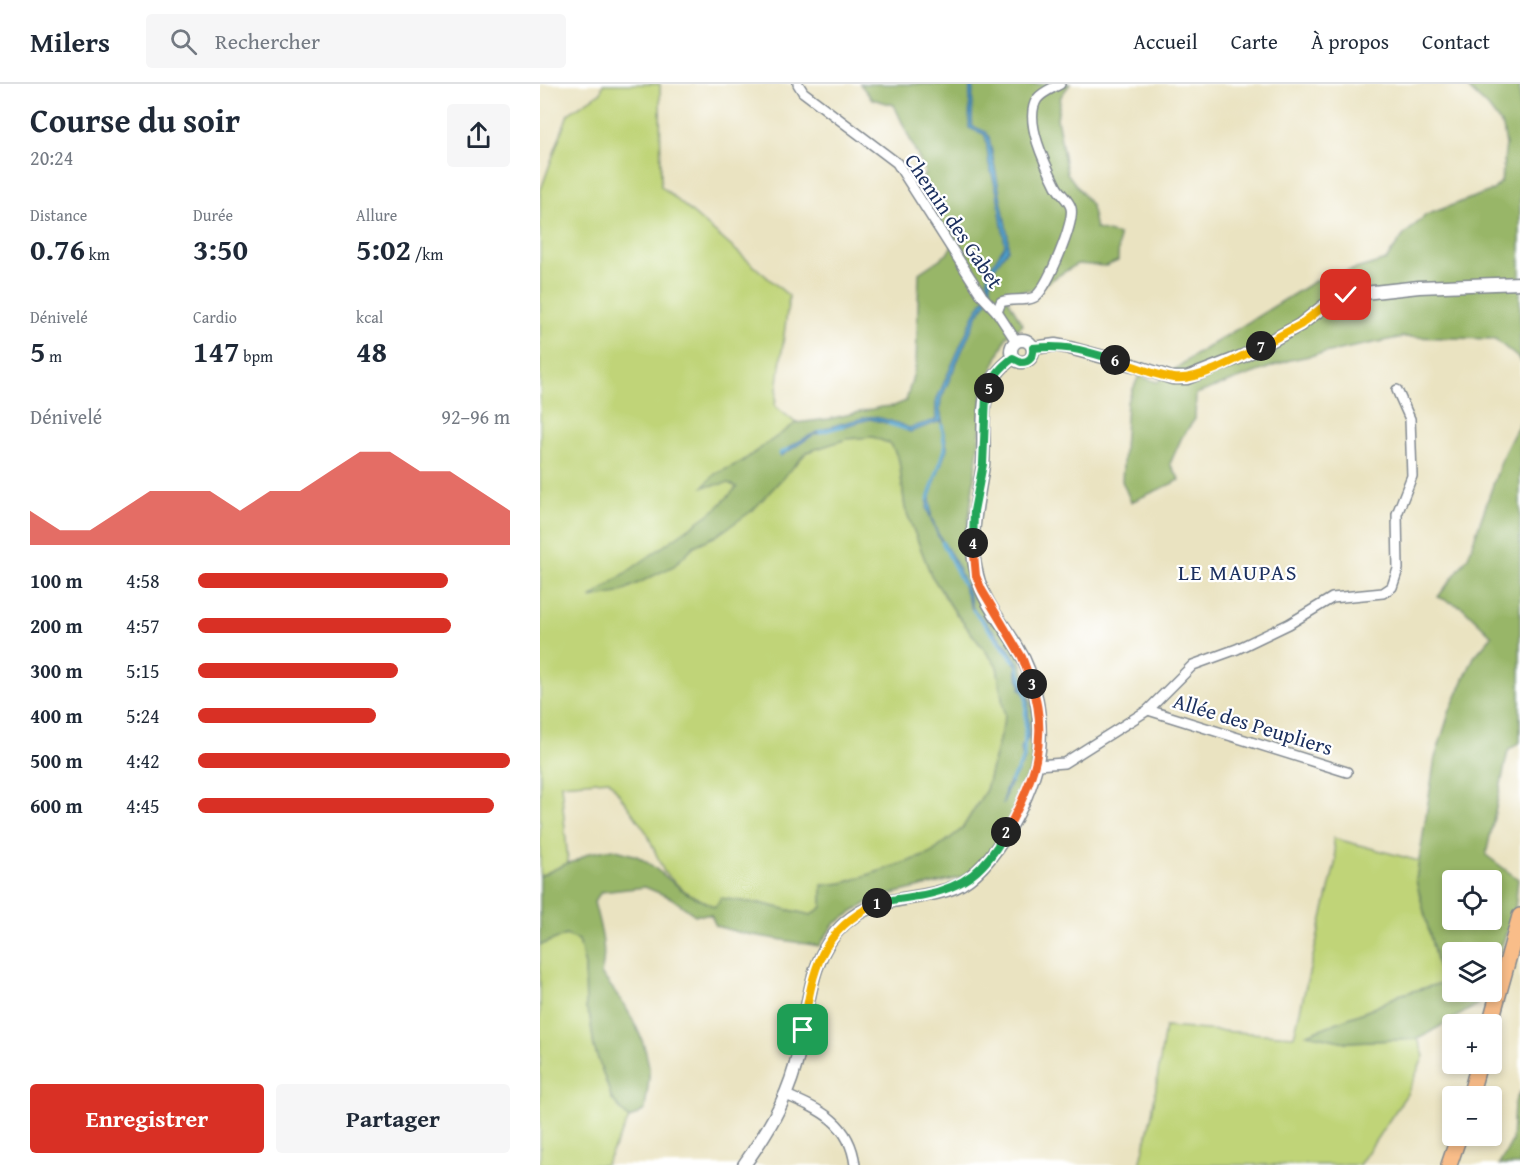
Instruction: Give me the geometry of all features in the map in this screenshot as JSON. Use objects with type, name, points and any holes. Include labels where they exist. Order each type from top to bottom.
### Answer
[{"type":"main road","points":[[1493,1014],[1520,916]]},
{"type":"main road","points":[[1449,1165],[1456,1146]]},
{"type":"street","name":"Chemin des Gabet","points":[[798,84],[803,92],[897,163],[982,296],[997,312],[1016,341]]},
{"type":"street","points":[[997,312],[1001,302],[1010,298],[1027,299],[1039,293],[1053,273],[1069,225],[1071,206],[1056,187],[1033,130],[1033,112],[1037,100],[1060,84]]},
{"type":"street","points":[[1033,348],[1055,345],[1066,347],[1172,378],[1187,378],[1243,356],[1300,325],[1328,303],[1346,295],[1419,287],[1520,283]]},
{"type":"street","points":[[1026,340],[1033,348],[1033,356],[1028,361],[1021,362],[1013,358],[1011,350],[1016,341],[1026,340]]},
{"type":"street","points":[[744,1165],[760,1143],[786,1095],[795,1066],[814,974],[820,955],[828,942],[845,923],[878,903],[924,895],[955,886],[982,867],[996,851],[1022,802],[1037,765],[1039,733],[1035,691],[1022,657],[976,576],[973,538],[974,511],[983,464],[986,396],[995,373],[1013,358]]},
{"type":"street","points":[[1037,765],[1064,763],[1148,710],[1193,665],[1237,649],[1289,624],[1332,598],[1383,593],[1392,587],[1398,569],[1397,513],[1412,476],[1410,419],[1397,390]]},
{"type":"street","name":"Allée des Peupliers","points":[[1148,710],[1347,772]]},
{"type":"street","points":[[786,1095],[824,1113],[843,1131],[854,1156],[855,1165]]},
{"type":"green space","points":[[603,84],[660,84],[661,186],[789,296],[775,406],[796,423],[873,437],[891,444],[899,460],[905,508],[931,575],[955,612],[997,666],[1005,717],[986,790],[962,829],[930,854],[844,883],[823,885],[822,907],[811,915],[763,904],[715,907],[685,892],[664,872],[647,833],[609,780],[561,784],[568,863],[540,876],[540,192],[568,114],[601,92]]},
{"type":"green space","points":[[860,84],[1070,84],[1061,96],[1057,118],[1067,173],[1091,205],[1096,229],[1119,235],[1118,261],[1106,266],[1077,264],[1037,289],[1004,293],[1023,325],[1007,336],[982,392],[981,426],[967,533],[971,573],[1018,647],[1037,727],[1032,772],[1018,812],[990,854],[967,876],[875,898],[834,924],[819,946],[741,933],[716,926],[711,915],[695,915],[671,898],[645,887],[601,892],[594,902],[601,929],[604,956],[601,974],[632,1018],[643,1043],[649,1069],[645,1110],[629,1119],[612,1099],[594,1047],[590,1017],[586,1009],[585,966],[579,940],[566,935],[540,945],[540,876],[589,853],[613,849],[637,856],[685,892],[715,907],[721,898],[763,904],[811,915],[822,907],[822,885],[844,883],[930,854],[962,829],[986,790],[1005,717],[997,666],[955,612],[931,575],[905,508],[899,460],[891,444],[873,437],[847,439],[807,452],[753,510],[716,536],[694,546],[674,566],[618,593],[590,598],[716,509],[737,487],[728,483],[703,487],[715,474],[741,462],[796,423],[894,406],[906,401],[916,365],[919,273],[947,254],[953,244],[920,185],[925,172],[894,105],[872,99]]},
{"type":"green space","points":[[1465,84],[1520,84],[1520,361],[1495,339],[1403,337],[1290,360],[1196,394],[1195,419],[1182,437],[1170,464],[1180,480],[1131,502],[1122,481],[1127,402],[1139,376],[1157,382],[1195,355],[1315,281],[1386,260],[1403,236],[1426,215],[1493,190],[1501,182],[1506,145],[1503,127],[1488,107]]},
{"type":"green space","points":[[1520,422],[1520,742],[1508,751],[1486,855],[1518,879],[1515,909],[1502,945],[1502,942],[1442,942],[1442,983],[1416,880],[1435,758],[1450,710],[1474,657],[1492,636],[1462,607],[1438,597],[1468,557],[1504,453]]},
{"type":"green space","points":[[1333,838],[1419,861],[1416,880],[1442,983],[1399,995],[1372,1009],[1308,1034],[1346,1042],[1418,1039],[1424,1056],[1407,1094],[1359,1165],[1140,1165],[1152,1114],[1165,1027],[1294,1036],[1336,860]]},
{"type":"green space","points":[[566,935],[579,940],[585,966],[586,1009],[590,1017],[594,1047],[612,1099],[629,1119],[605,1165],[540,1165],[540,945]]},
{"type":"green space","points":[[1442,983],[1442,1002],[1478,1002],[1461,1014],[1442,1014],[1442,1025],[1418,1039],[1346,1042],[1307,1034],[1372,1009],[1399,995]]},
{"type":"green space","points":[[1520,1091],[1520,1165],[1499,1165],[1512,1141],[1514,1104]]},
{"type":"water","points":[[970,84],[973,84],[972,126],[986,132],[989,137],[1008,236],[1008,249],[990,274],[991,292],[988,300],[978,314],[941,399],[940,409],[947,448],[930,496],[931,516],[938,534],[955,561],[972,607],[1007,646],[1019,665],[1018,675],[1028,698],[1029,736],[1023,748],[1025,759],[1006,792],[1003,805],[1005,790],[1023,759],[1021,748],[1027,736],[1026,696],[1020,688],[1021,684],[1017,675],[1017,666],[1005,647],[972,609],[953,560],[938,536],[927,509],[928,497],[945,450],[941,421],[910,432],[870,419],[813,435],[781,456],[780,454],[816,433],[835,425],[865,418],[883,419],[909,428],[936,420],[936,401],[974,315],[986,296],[987,273],[1005,245],[986,139],[984,134],[969,128]]},
{"type":"waterway","points":[[889,424],[906,429]]},
{"type":"waterway","points":[[928,499],[945,449],[942,425]]},
{"type":"waterway","points":[[820,432],[843,426]]},
{"type":"waterway","points":[[780,453],[788,449]]},
{"type":"waterway","points":[[942,542],[963,584]]},
{"type":"waterway","points":[[973,610],[1014,661]]},
{"type":"waterway","points":[[1011,781],[1024,758],[1026,694],[1018,666]]},
{"type":"district","name":"LE MAUPAS","points":[[1238,572]]},
{"type":"route","points":[[803,1030],[814,974],[820,955],[828,942],[845,923],[878,903],[924,895],[955,886],[982,867],[996,851],[1022,802],[1037,765],[1039,733],[1035,691],[1022,657],[982,590],[976,576],[974,558],[974,511],[983,464],[986,396],[995,373],[1013,358],[1021,362],[1028,361],[1033,356],[1033,348],[1055,345],[1133,365],[1172,378],[1187,378],[1243,356],[1300,325],[1328,303],[1346,295]]}]
